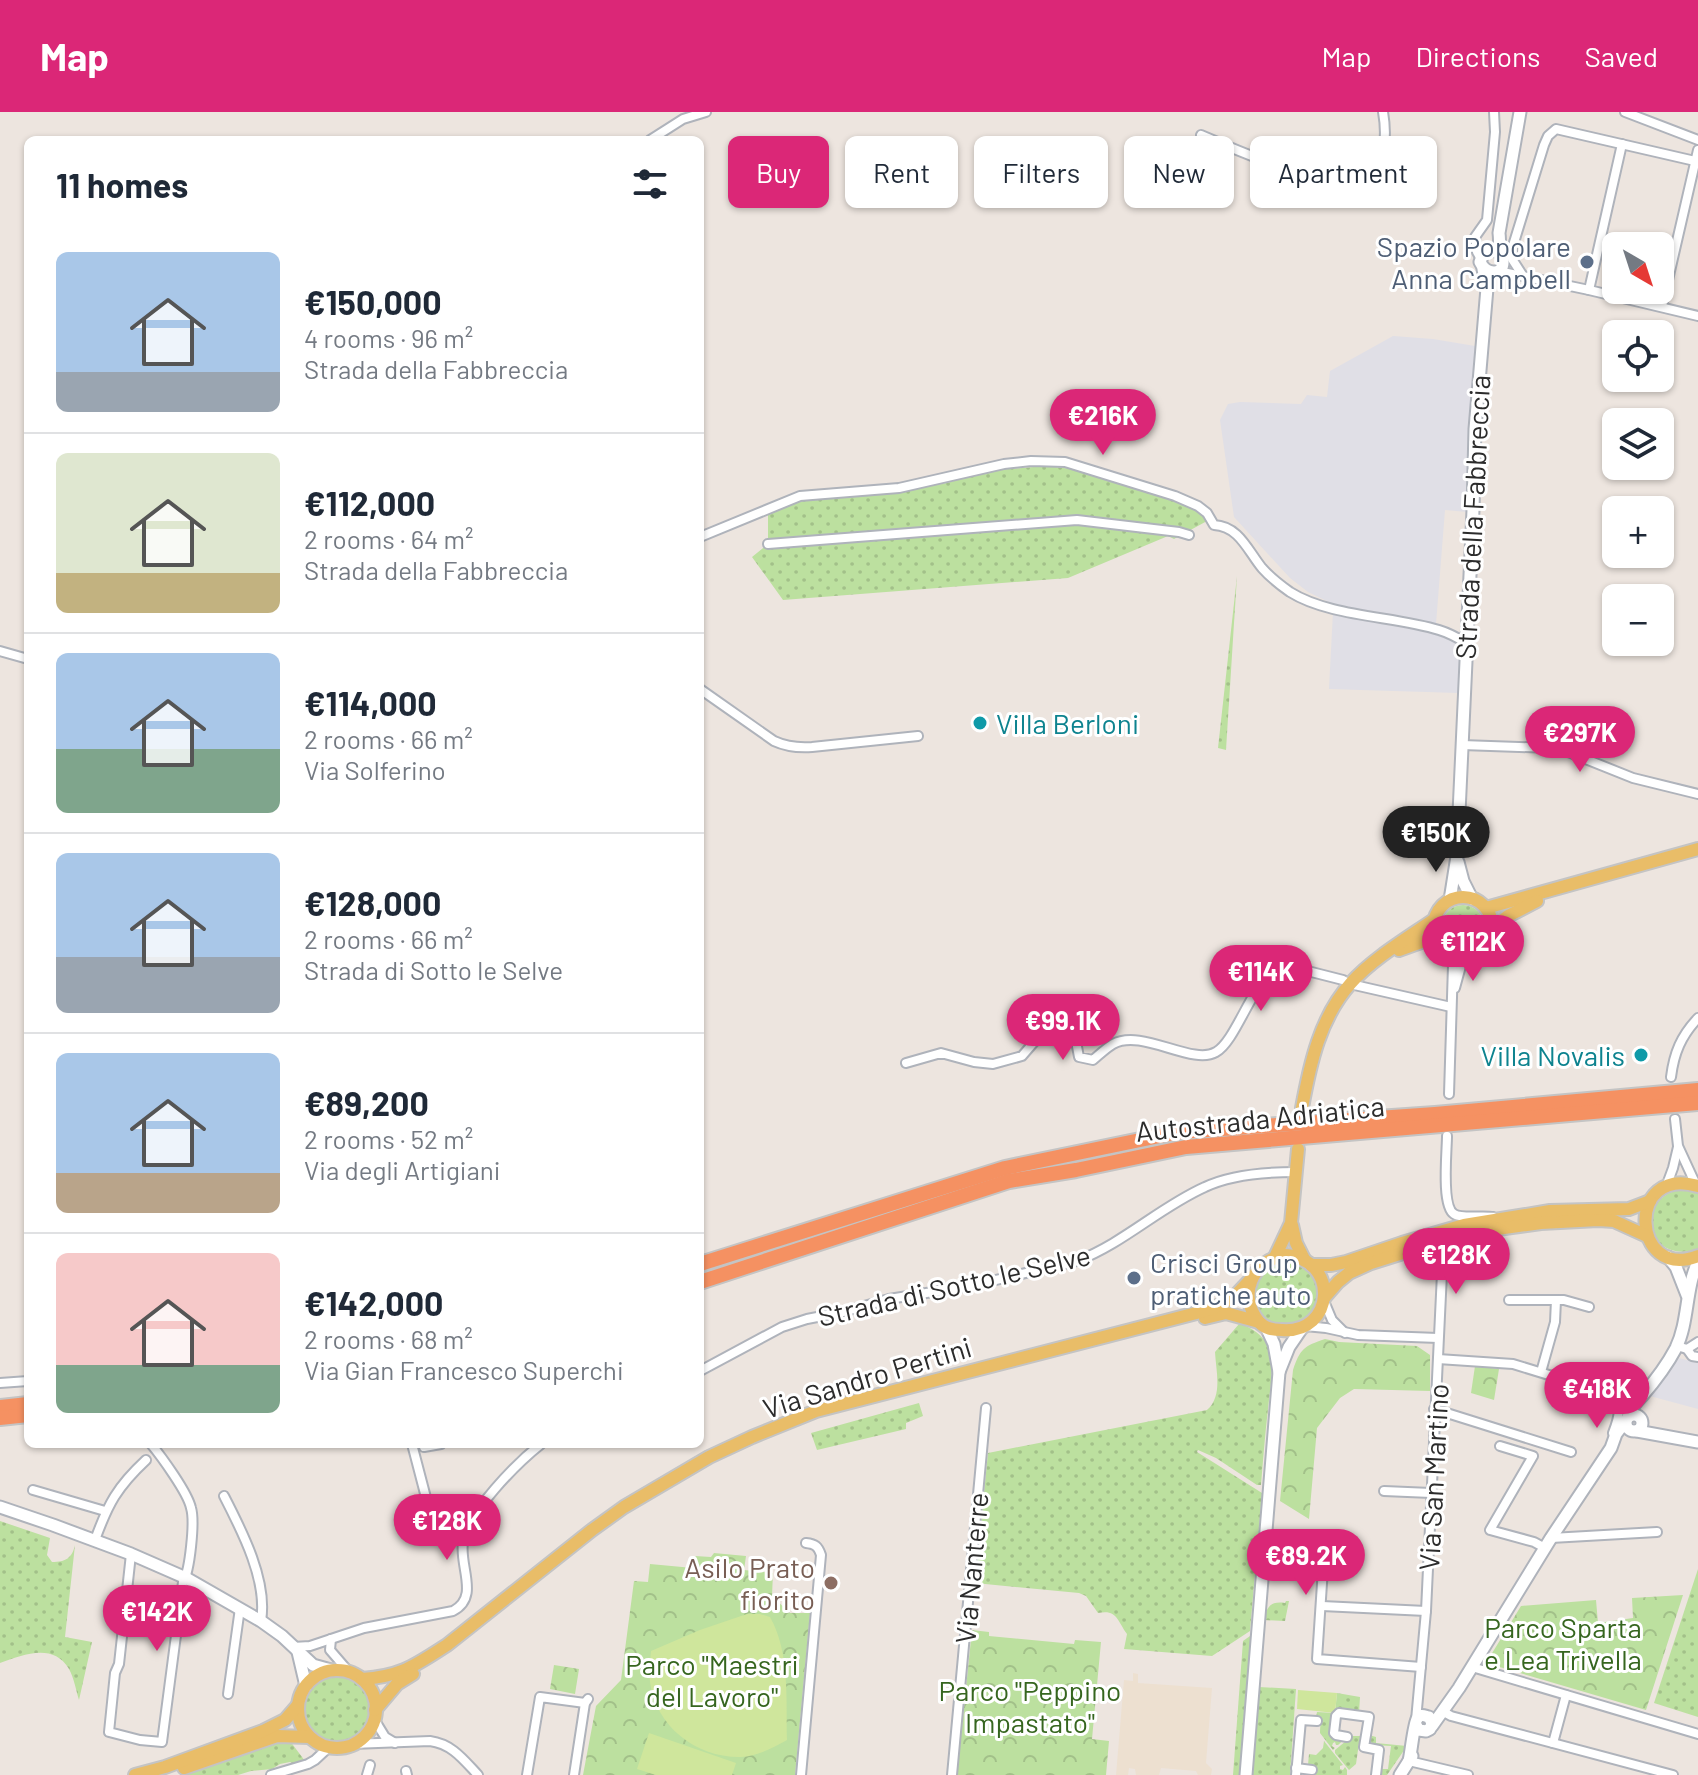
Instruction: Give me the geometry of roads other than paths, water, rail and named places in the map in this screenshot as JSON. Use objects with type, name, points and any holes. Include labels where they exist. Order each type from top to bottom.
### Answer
[{"type":"highway","name":"Autostrada Adriatica","points":[[704,1263],[1005,1168],[1179,1132],[1435,1114],[1698,1090]]},
{"type":"highway","name":"Autostrada Adriatica","points":[[704,1281],[1009,1181],[1186,1147],[1698,1103]]},
{"type":"highway","points":[[0,1407],[24,1404]]},
{"type":"highway","points":[[0,1418],[24,1415]]},
{"type":"main road","points":[[1486,908],[1698,849]]},
{"type":"main road","points":[[1492,928],[1521,908],[1573,885]]},
{"type":"main road","points":[[1385,955],[1424,941],[1442,945],[1460,955],[1477,952],[1485,946],[1492,928],[1486,908],[1465,897],[1450,900],[1438,911],[1435,919],[1434,926],[1442,945]]},
{"type":"main road","points":[[1302,1108],[1309,1066],[1333,1008],[1350,984],[1435,919]]},
{"type":"main road","points":[[1298,1149],[1291,1223],[1275,1257],[1295,1256],[1308,1262],[1331,1265],[1443,1230],[1498,1218],[1550,1211],[1629,1209],[1650,1201]]},
{"type":"main road","points":[[1697,1186],[1676,1183],[1657,1193],[1645,1212],[1644,1224],[1652,1245],[1668,1257],[1698,1259]]},
{"type":"main road","points":[[1304,1327],[1314,1319],[1324,1299],[1338,1282],[1349,1273],[1444,1240],[1541,1223],[1598,1220],[1614,1221],[1647,1236]]},
{"type":"main road","points":[[1291,1223],[1296,1243],[1321,1277],[1324,1299]]},
{"type":"main road","name":"Via Sandro Pertini","points":[[362,1679],[394,1675],[426,1659],[624,1507],[709,1457],[752,1437],[816,1411],[1212,1309],[1234,1297],[1265,1262],[1275,1257]]},
{"type":"main road","points":[[1251,1279],[1249,1300],[1263,1325]]},
{"type":"main road","name":"Via Sandro Pertini","points":[[375,1715],[397,1684],[450,1649],[627,1513],[713,1462],[754,1442],[813,1419],[873,1401],[1226,1313],[1290,1331],[1304,1327]]},
{"type":"main road","points":[[135,1775],[275,1726],[298,1705],[306,1686],[321,1673],[331,1670],[349,1672],[362,1679],[374,1699],[375,1715],[362,1738],[341,1747],[329,1747],[309,1737],[298,1716],[298,1705]]},
{"type":"main road","points":[[162,1775],[277,1736],[309,1737]]},
{"type":"street","points":[[656,136],[683,119],[706,112]]},
{"type":"street","points":[[1201,135],[1323,182],[1351,186],[1364,182],[1379,166],[1385,133],[1383,112]]},
{"type":"street","points":[[1494,112],[1487,220],[1475,242],[1494,259],[1523,276],[1662,306],[1697,317]]},
{"type":"street","name":"Strada della Fabbreccia","points":[[1450,900],[1457,856],[1475,429],[1487,288],[1520,112]]},
{"type":"street","points":[[1625,112],[1647,116],[1698,140]]},
{"type":"street","points":[[1494,259],[1548,136],[1556,129],[1695,161]]},
{"type":"street","points":[[1589,290],[1622,144]]},
{"type":"street","points":[[1662,306],[1694,184],[1698,150]]},
{"type":"street","points":[[1494,259],[1512,259],[1523,276]]},
{"type":"street","points":[[704,535],[800,496],[899,488],[1004,464],[1065,462],[1198,506],[1214,525],[1223,525],[1233,531],[1276,581],[1309,601],[1440,630],[1466,643]]},
{"type":"street","points":[[768,544],[1077,520],[1189,535]]},
{"type":"street","points":[[0,651],[24,658]]},
{"type":"street","points":[[704,692],[785,746],[812,747],[918,736]]},
{"type":"street","points":[[1462,745],[1550,748],[1633,778],[1698,794]]},
{"type":"street","name":"Strada della Fabbreccia","points":[[1457,856],[1463,881],[1472,899]]},
{"type":"street","points":[[1442,945],[1453,965],[1449,1094]]},
{"type":"street","points":[[1450,1005],[1467,955]]},
{"type":"street","points":[[906,1063],[941,1053],[993,1064],[1022,1056],[1035,1041],[1042,1020],[1059,1016],[1075,1036],[1079,1057],[1093,1060],[1113,1044],[1125,1041],[1212,1054],[1227,1042],[1253,995],[1278,965],[1450,1005]]},
{"type":"street","points":[[1671,1077],[1679,1042],[1698,1018]]},
{"type":"street","points":[[1675,1119],[1678,1146],[1697,1186]]},
{"type":"street","points":[[1447,1136],[1447,1202],[1450,1210],[1455,1215],[1498,1218]]},
{"type":"street","points":[[1666,1187],[1678,1146]]},
{"type":"street","name":"Strada di Sotto le Selve","points":[[704,1369],[782,1327],[807,1319],[1077,1261],[1133,1233],[1207,1185],[1240,1177],[1296,1172]]},
{"type":"street","name":"Via San Martino","points":[[1423,1722],[1418,1701],[1426,1611],[1443,1252]]},
{"type":"street","points":[[1668,1257],[1680,1274],[1688,1299]]},
{"type":"street","points":[[1682,1348],[1688,1299],[1698,1259]]},
{"type":"street","points":[[1324,1299],[1332,1320],[1346,1333]]},
{"type":"street","points":[[1509,1300],[1570,1301],[1589,1307]]},
{"type":"street","points":[[1541,1372],[1555,1322],[1556,1300]]},
{"type":"street","points":[[1246,1775],[1279,1372],[1274,1344],[1263,1325]]},
{"type":"street","points":[[1279,1372],[1289,1347],[1304,1327],[1346,1333],[1438,1338]]},
{"type":"street","points":[[1611,1448],[1616,1434],[1633,1418],[1636,1402],[1682,1348],[1698,1342]]},
{"type":"street","points":[[1682,1348],[1698,1357]]},
{"type":"street","points":[[1438,1359],[1513,1364],[1611,1396],[1620,1411],[1600,1464]]},
{"type":"street","points":[[0,1383],[24,1381]]},
{"type":"street","name":"Via Nanterre","points":[[952,1775],[986,1408]]},
{"type":"street","points":[[1434,1409],[1571,1452]]},
{"type":"street","points":[[1400,1775],[1409,1761],[1423,1722],[1442,1711],[1611,1448],[1621,1438],[1641,1427],[1633,1418]]},
{"type":"street","points":[[1633,1418],[1674,1436]]},
{"type":"street","points":[[1635,1431],[1698,1442]]},
{"type":"street","points":[[1500,1446],[1533,1456],[1490,1530],[1548,1543],[1657,1532]]},
{"type":"street","points":[[131,1554],[109,1732],[162,1742],[192,1532],[192,1508],[154,1448]]},
{"type":"street","points":[[413,1448],[435,1532],[445,1544],[454,1538],[463,1541]]},
{"type":"street","points":[[296,1649],[364,1628],[462,1607],[467,1599],[463,1541],[468,1527],[487,1498],[537,1448]]},
{"type":"street","points":[[95,1540],[113,1496],[146,1460]]},
{"type":"street","points":[[33,1490],[105,1511]]},
{"type":"street","points":[[1384,1491],[1431,1493]]},
{"type":"street","points":[[224,1496],[251,1556],[264,1604],[261,1621]]},
{"type":"street","points":[[0,1507],[95,1540],[186,1578],[261,1621],[313,1665],[331,1670]]},
{"type":"street","points":[[1325,1538],[1317,1659],[1421,1667]]},
{"type":"street","points":[[801,1775],[821,1555],[819,1548],[810,1544]]},
{"type":"street","points":[[1322,1606],[1426,1611]]},
{"type":"street","points":[[228,1694],[240,1608]]},
{"type":"street","points":[[331,1639],[330,1650],[349,1672]]},
{"type":"street","points":[[296,1649],[306,1686]]},
{"type":"street","points":[[1472,1667],[1698,1734]]},
{"type":"street","points":[[1553,1743],[1566,1695]]},
{"type":"street","points":[[527,1775],[540,1697],[587,1701],[574,1775]]},
{"type":"street","points":[[1442,1711],[1451,1716],[1673,1775]]},
{"type":"street","points":[[1347,1737],[1334,1733],[1339,1713],[1369,1717],[1364,1747],[1379,1750],[1376,1775]]},
{"type":"street","points":[[375,1715],[385,1737],[396,1743]]},
{"type":"street","points":[[1312,1770],[1296,1772],[1301,1720],[1317,1721]]},
{"type":"street","points":[[352,1744],[439,1742],[456,1751],[478,1775]]},
{"type":"street","points":[[271,1775],[308,1764],[329,1747]]},
{"type":"street","points":[[1409,1761],[1468,1775]]},
{"type":"street","points":[[367,1775],[370,1765]]},
{"type":"place","name":"Spazio Popolare Anna Campbell","points":[[1587,262]]},
{"type":"place","name":"Villa Berloni","points":[[980,723]]},
{"type":"place","name":"Villa Novalis","points":[[1641,1055]]},
{"type":"place","name":"Crisci Group pratiche auto","points":[[1134,1278]]},
{"type":"place","name":"Asilo Prato fiorito","points":[[831,1583]]},
{"type":"park label","name":"Parco Sparta e Lea Trivella","points":[[1563,1643]]},
{"type":"park label","name":"Parco \"Maestri del Lavoro\"","points":[[712,1680]]},
{"type":"park label","name":"Parco \"Peppino Impastato\"","points":[[1030,1706]]}]
